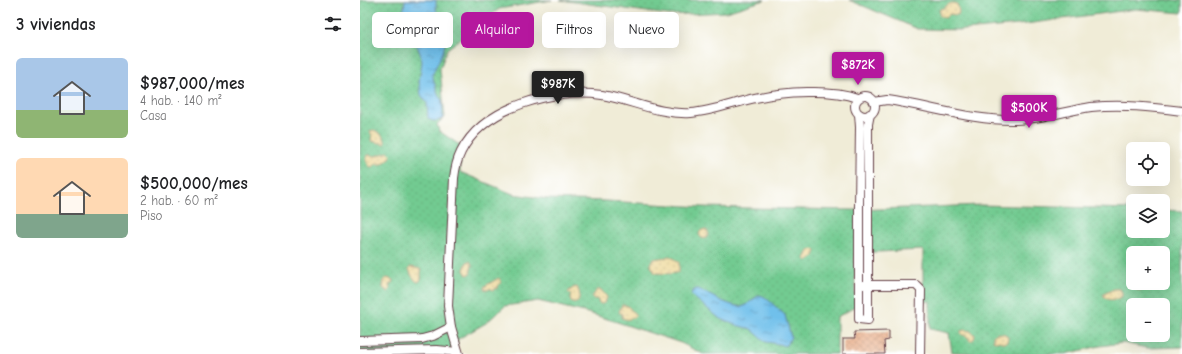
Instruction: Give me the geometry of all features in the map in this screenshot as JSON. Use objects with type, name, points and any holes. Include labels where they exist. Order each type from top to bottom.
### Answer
[{"type":"street","points":[[360,352],[437,350],[459,353],[448,314],[448,297],[452,242],[453,191],[456,166],[461,152],[470,139],[481,128],[500,114],[538,99],[573,94],[604,96],[663,112],[682,113],[710,110],[756,98],[782,94],[830,93],[857,98],[865,95],[871,97],[874,102],[874,110],[870,114],[868,124],[868,320],[859,319],[860,127],[858,114],[854,106],[857,98]]},
{"type":"street","points":[[874,102],[887,100],[969,117],[1006,120],[1033,119],[1075,110],[1116,105],[1182,111]]},
{"type":"street","points":[[858,114],[863,116],[870,114]]},
{"type":"street","points":[[859,207],[868,207]]},
{"type":"street","points":[[859,286],[916,285],[921,290],[920,354]]},
{"type":"street","points":[[360,340],[422,339],[433,336],[451,327]]},
{"type":"green space","points":[[360,0],[552,0],[499,9],[495,12],[461,12],[461,38],[453,44],[453,12],[372,12],[372,48],[448,48],[440,69],[445,117],[437,124],[439,131],[461,146],[460,172],[513,194],[548,199],[703,207],[854,210],[981,205],[1126,209],[1126,238],[1170,238],[1170,210],[1182,211],[1182,347],[1147,348],[1123,343],[1100,346],[1065,354],[982,354],[952,352],[949,333],[930,329],[930,301],[923,302],[923,250],[855,253],[855,307],[837,317],[837,354],[703,354],[681,343],[617,322],[588,313],[538,301],[505,306],[486,323],[458,339],[455,354],[360,354]]},
{"type":"green space","points":[[560,0],[765,0],[726,12],[679,14],[679,12],[647,12]]},
{"type":"green space","points":[[849,0],[1182,0],[1182,13],[1136,9],[1018,25],[965,30],[918,29]]},
{"type":"sand","points":[[952,3],[957,4],[959,12],[958,15],[950,14],[945,18],[940,16],[940,9]]},
{"type":"sand","points":[[374,130],[384,137],[385,144],[371,141],[372,136],[370,131]]},
{"type":"sand","points":[[388,152],[391,157],[382,164],[376,164],[372,167],[369,166],[366,160],[368,155],[376,156]]},
{"type":"sand","points":[[704,229],[709,234],[704,239],[699,234]]},
{"type":"sand","points":[[813,249],[816,251],[814,256],[808,262],[805,259],[809,251]]},
{"type":"sand","points":[[669,256],[679,262],[679,272],[670,274],[655,273],[650,264],[652,260]]},
{"type":"sand","points":[[470,261],[472,265],[470,274],[467,275],[464,270],[467,262]]},
{"type":"sand","points":[[411,267],[420,269],[421,271],[421,280],[418,282],[411,275],[409,269]]},
{"type":"sand","points":[[387,278],[393,280],[389,285],[390,289],[388,292],[383,288],[384,280]]},
{"type":"sand","points":[[499,278],[501,282],[497,288],[493,290],[490,288],[488,290],[484,289],[485,286]]},
{"type":"sand","points":[[577,287],[579,296],[578,302],[575,303],[571,301],[571,295],[568,292]]},
{"type":"sand","points":[[1114,289],[1119,289],[1122,292],[1122,296],[1113,300],[1104,297],[1104,294]]},
{"type":"sand","points":[[597,290],[601,290],[607,297],[605,303],[600,304],[597,299],[593,299],[592,297]]},
{"type":"sand","points":[[622,305],[628,307],[636,315],[630,319],[622,318],[622,314],[619,312]]},
{"type":"sand","points":[[961,331],[970,331],[975,335],[974,339],[970,341],[968,337],[961,334]]},
{"type":"sand","points":[[997,333],[1005,334],[1008,337],[1007,342],[995,342],[993,340],[993,336]]},
{"type":"water","points":[[405,0],[436,0],[437,12],[403,12]]},
{"type":"water","points":[[418,48],[444,48],[432,75],[439,97],[442,100],[443,118],[438,120],[432,121],[428,119],[427,103],[421,95],[419,82],[422,62]]},
{"type":"water","points":[[699,289],[727,303],[740,306],[746,305],[760,295],[765,297],[785,315],[791,337],[784,346],[766,342],[751,329],[735,325],[719,318],[691,295],[692,291]]},
{"type":"building","points":[[889,331],[889,340],[884,341],[885,354],[843,354],[843,339],[855,339],[854,332]]}]
